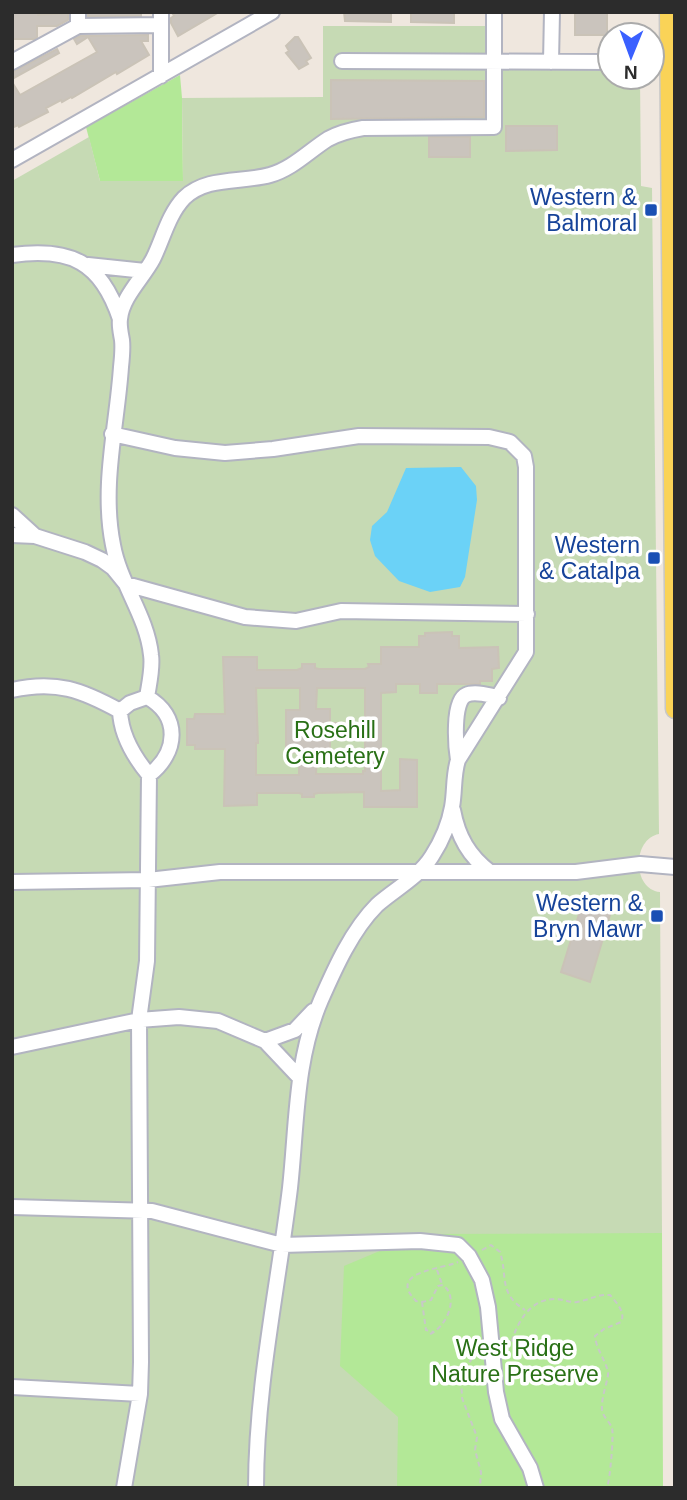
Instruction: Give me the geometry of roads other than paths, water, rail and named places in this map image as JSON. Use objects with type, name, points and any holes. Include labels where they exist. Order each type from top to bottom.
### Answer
[{"type":"main road","points":[[666,30],[669,12]]},
{"type":"main road","points":[[664,91],[673,186],[675,709]]},
{"type":"street","points":[[12,160],[272,12]]},
{"type":"street","points":[[120,319],[126,303],[158,249],[173,214],[185,198],[199,188],[214,183],[271,175],[329,138],[363,128],[494,127],[494,12]]},
{"type":"street","points":[[551,62],[552,12]]},
{"type":"street","points":[[12,62],[78,19],[161,19],[161,76]]},
{"type":"street","points":[[342,61],[596,62]]},
{"type":"street","points":[[12,256],[44,254],[74,259],[87,265],[96,272],[110,293],[120,319],[121,365],[112,434],[108,496],[113,546],[145,626],[152,657],[147,697]]},
{"type":"street","points":[[87,265],[145,271]]},
{"type":"street","points":[[112,434],[175,448],[225,453],[359,436],[489,437],[510,442],[524,456],[526,467],[526,652],[458,760]]},
{"type":"street","points":[[12,515],[35,536]]},
{"type":"street","points":[[12,535],[35,536],[85,552],[113,568],[126,584],[244,617],[296,621],[341,611],[527,614]]},
{"type":"street","points":[[12,690],[45,685],[63,687],[80,691],[120,711]]},
{"type":"street","points":[[256,1488],[257,1428],[290,1186],[299,1077],[306,1043],[320,1001],[356,930],[375,908],[420,871],[437,848],[448,824],[458,760],[456,736],[460,701],[471,694],[499,698]]},
{"type":"street","points":[[120,711],[130,703],[147,697]]},
{"type":"street","points":[[147,697],[167,714],[171,735],[167,755],[149,775]]},
{"type":"street","points":[[120,711],[124,732],[136,759],[149,775],[147,961],[139,1020],[142,1294],[140,1394],[124,1488]]},
{"type":"street","points":[[452,806],[455,822],[466,848],[490,873]]},
{"type":"street","points":[[12,882],[148,880],[220,872],[490,873],[576,872],[640,864],[675,867]]},
{"type":"street","points":[[265,1041],[280,1038],[295,1030],[305,1022],[320,1001]]},
{"type":"street","points":[[12,1047],[139,1020],[179,1017],[218,1021],[265,1041],[299,1077]]},
{"type":"street","points":[[12,1208],[139,1209],[173,1215],[282,1245],[434,1242],[458,1245],[469,1256],[482,1280],[502,1419],[530,1468],[536,1488]]},
{"type":"street","points":[[12,1387],[140,1394]]},
{"type":"water","points":[[461,467],[476,486],[477,500],[465,577],[460,587],[430,592],[399,581],[375,556],[370,540],[372,526],[387,512],[406,468]]},
{"type":"place","name":"Western & Balmoral","points":[[651,210]]},
{"type":"place","name":"Western & Catalpa","points":[[654,558]]},
{"type":"place","name":"Western & Bryn Mawr","points":[[657,916]]},
{"type":"park label","name":"Rosehill Cemetery","points":[[335,743]]},
{"type":"park label","name":"West Ridge Nature Preserve","points":[[515,1361]]}]
